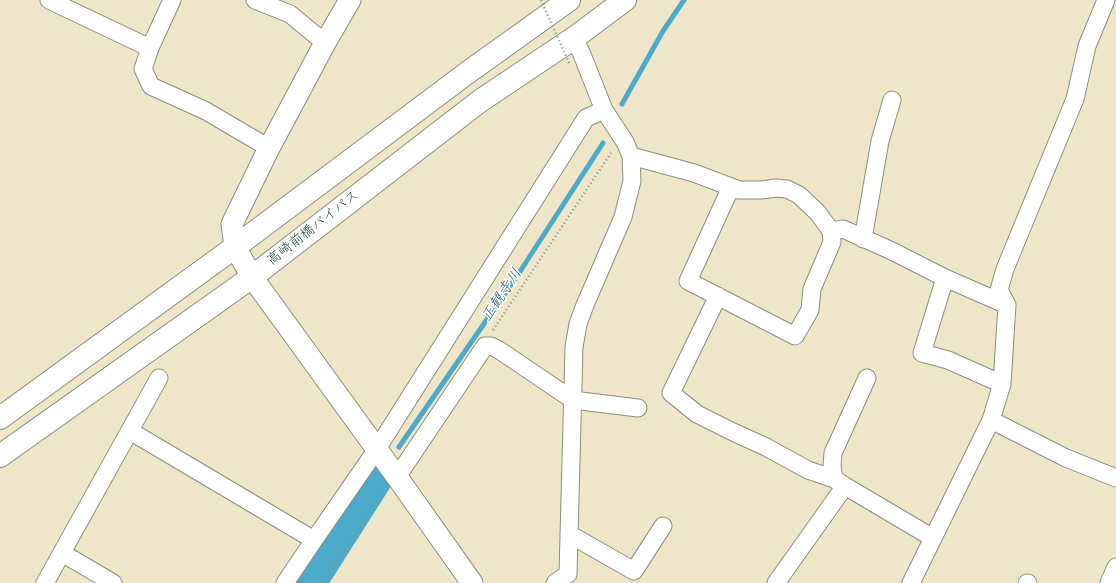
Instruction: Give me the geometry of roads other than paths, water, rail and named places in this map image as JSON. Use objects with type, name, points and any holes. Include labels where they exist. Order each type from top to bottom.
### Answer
[{"type":"highway","name":"高崎前橋バイパス","points":[[0,456],[252,277],[480,101],[574,38],[625,0]]},
{"type":"highway","points":[[0,418],[235,247],[461,78],[556,2]]},
{"type":"street","points":[[49,0],[150,48]]},
{"type":"street","points":[[172,0],[150,48],[143,69],[151,86],[206,111],[269,148]]},
{"type":"street","points":[[255,0],[290,14],[325,43]]},
{"type":"street","points":[[350,0],[325,43],[269,148],[232,224],[235,247],[252,277],[472,583]]},
{"type":"street","points":[[911,583],[991,420],[1002,384],[1007,305],[999,290],[1004,269],[1075,99],[1087,46],[1106,0]]},
{"type":"street","points":[[559,582],[568,574],[574,347],[578,324],[623,218],[632,181],[628,149],[604,110],[574,38]]},
{"type":"street","points":[[863,239],[880,141],[892,100]]},
{"type":"street","points":[[285,583],[377,450],[586,118],[604,110]]},
{"type":"street","points":[[628,149],[694,174],[731,187],[739,190],[787,188],[799,195],[818,213],[831,232],[832,242],[812,289],[810,310],[794,336],[688,281],[731,187]]},
{"type":"street","points":[[831,232],[843,230],[892,251],[945,278],[1007,305]]},
{"type":"street","points":[[945,278],[922,354],[948,360],[1002,384]]},
{"type":"street","points":[[718,296],[671,393],[696,414],[766,447],[808,470],[839,482],[933,538]]},
{"type":"street","points":[[397,477],[485,346],[491,346],[499,350],[573,400],[638,408]]},
{"type":"street","points":[[45,583],[159,378]]},
{"type":"street","points":[[839,482],[832,466],[833,453],[867,378]]},
{"type":"street","points":[[991,420],[1066,458],[1116,478]]},
{"type":"street","points":[[130,431],[314,540]]},
{"type":"street","points":[[781,581],[839,482]]},
{"type":"street","points":[[569,534],[634,571],[663,526]]},
{"type":"street","points":[[62,553],[113,583]]},
{"type":"street","points":[[1109,583],[1116,567]]},
{"type":"waterway","name":"正観寺川","points":[[622,104],[663,31],[684,0]]},
{"type":"waterway","name":"正観寺川","points":[[399,447],[521,270],[603,143]]},
{"type":"waterway","name":"正観寺川","points":[[311,583],[376,481]]}]
